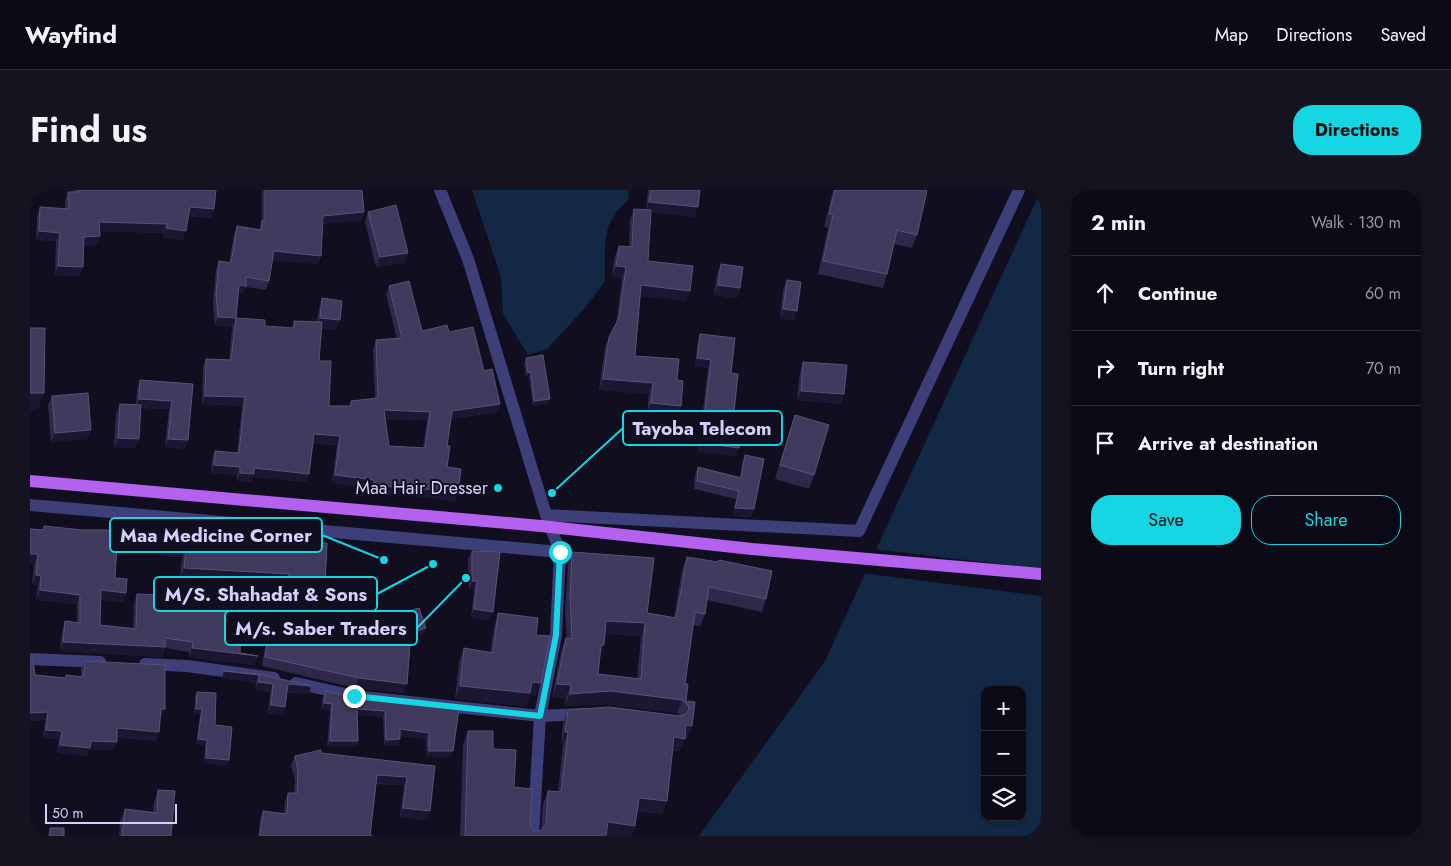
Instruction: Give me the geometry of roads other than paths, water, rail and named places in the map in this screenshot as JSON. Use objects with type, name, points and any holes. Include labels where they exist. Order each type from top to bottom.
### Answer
[{"type":"main road","points":[[30,481],[541,526],[752,549],[1041,574]]},
{"type":"street","points":[[440,190],[468,259],[546,515],[560,552],[556,635],[540,716],[532,836]]},
{"type":"street","points":[[546,515],[859,531],[1019,190]]},
{"type":"street","points":[[30,504],[560,552]]},
{"type":"street","points":[[30,659],[109,662]]},
{"type":"street","points":[[128,663],[187,666],[258,674],[354,696],[540,716],[595,713]]},
{"type":"water","points":[[472,190],[629,190],[628,200],[616,212],[608,227],[605,244],[605,281],[585,308],[547,349],[528,355],[503,314],[501,277]]},
{"type":"water","points":[[1041,190],[1041,836],[699,836],[825,661]]},
{"type":"place","name":"Maa Hair Dresser","points":[[498,488]]},
{"type":"place","name":"Tayoba Telecom","points":[[552,493]]},
{"type":"place","name":"Maa Medicine Corner","points":[[384,560]]},
{"type":"place","name":"M/S. Shahadat & Sons","points":[[433,564]]},
{"type":"place","name":"M/s. Saber Traders","points":[[466,578]]}]
